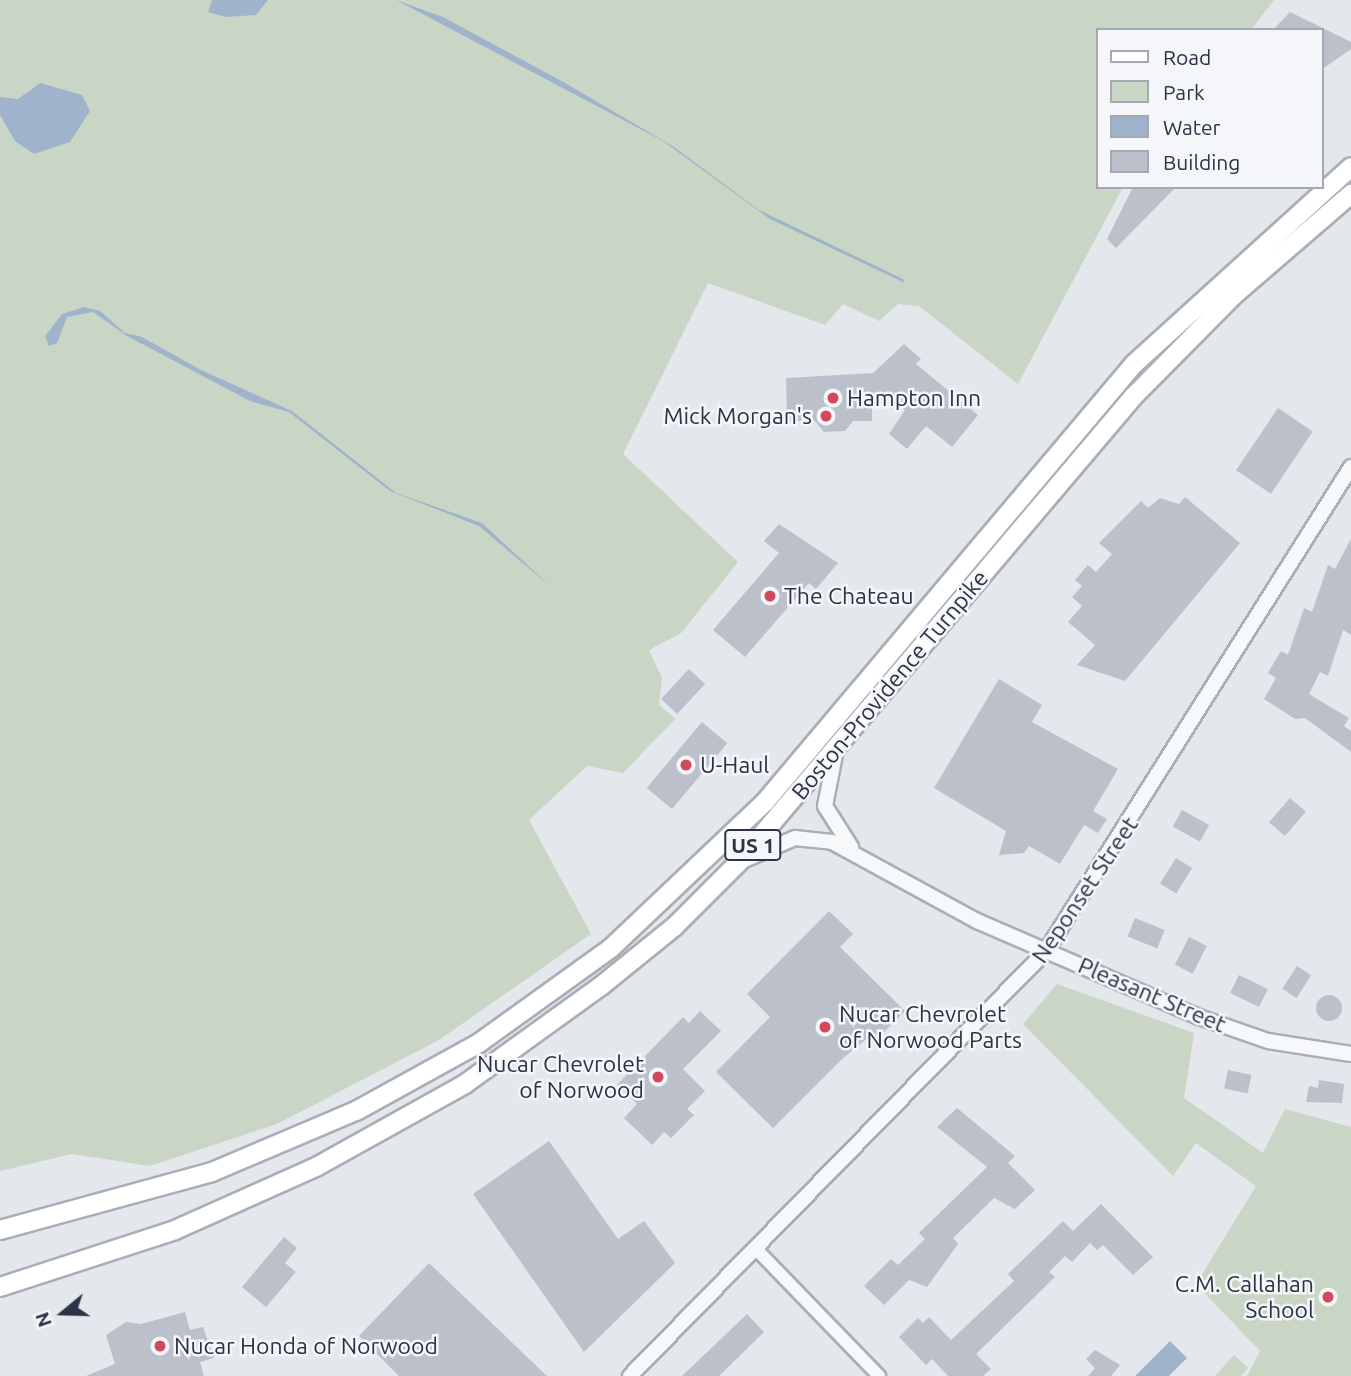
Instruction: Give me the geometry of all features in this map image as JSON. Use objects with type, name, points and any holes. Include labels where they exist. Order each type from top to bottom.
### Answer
[{"type":"main road","name":"Boston-Providence Turnpike","points":[[0,1230],[212,1172],[356,1111],[479,1043],[610,949],[765,802],[936,594],[1162,335],[1351,167]]},
{"type":"main road","name":"Boston-Providence Turnpike","points":[[0,1287],[232,1206],[427,1107],[601,986],[675,926],[738,863],[1133,397],[1234,295],[1351,194]]},
{"type":"street","name":"Neponset Street","points":[[630,1376],[1046,951],[1351,467]]},
{"type":"street","name":"Pleasant Street","points":[[836,750],[825,806],[852,848]]},
{"type":"street","name":"Pleasant Street","points":[[738,863],[795,838],[852,848],[977,921],[1046,951],[1268,1041],[1351,1054]]},
{"type":"street","points":[[756,1249],[879,1376]]},
{"type":"green space","points":[[0,0],[1274,0],[1253,28],[1096,28],[1096,189],[1122,189],[1018,384],[919,306],[898,304],[879,321],[843,304],[825,325],[708,283],[623,454],[738,562],[681,633],[649,650],[662,678],[659,704],[675,719],[623,773],[587,766],[529,820],[591,934],[439,1040],[277,1124],[150,1166],[72,1154],[0,1171]]},
{"type":"green space","points":[[1057,984],[1194,1033],[1184,1098],[1263,1153],[1285,1109],[1351,1127],[1351,1376],[1247,1376],[1260,1351],[1196,1284],[1256,1186],[1196,1143],[1173,1176],[1023,1024]]},
{"type":"green space","points":[[1234,1355],[1248,1368],[1241,1376],[1215,1376]]},
{"type":"water","points":[[212,0],[268,0],[256,15],[226,17],[208,12]]},
{"type":"water","points":[[396,0],[443,17],[567,84],[674,147],[759,210],[903,279],[905,283],[770,219],[663,141]]},
{"type":"water","points":[[40,83],[82,95],[90,111],[70,142],[34,154],[15,141],[0,115],[0,97],[18,99]]},
{"type":"water","points":[[84,307],[100,311],[125,333],[142,337],[201,370],[292,411],[396,493],[482,523],[550,586],[479,526],[390,491],[289,412],[250,401],[127,336],[93,312],[67,317],[57,343],[49,346],[45,336],[62,314]]},
{"type":"water","points":[[1170,1341],[1187,1358],[1169,1376],[1135,1376]]},
{"type":"building","points":[[1290,12],[1323,28],[1275,28]]},
{"type":"building","points":[[1323,28],[1351,42],[1351,49],[1323,69]]},
{"type":"building","points":[[1132,189],[1174,189],[1116,248],[1107,239]]},
{"type":"building","name":"Hampton Inn","points":[[904,344],[921,359],[916,364],[978,415],[952,447],[926,426],[907,449],[889,434],[905,410],[888,395],[872,402],[872,421],[853,421],[845,431],[824,432],[815,421],[787,421],[786,378],[873,373]]},
{"type":"building","points":[[1278,408],[1313,431],[1271,494],[1236,470]]},
{"type":"building","points":[[1185,497],[1240,543],[1125,681],[1077,665],[1095,645],[1068,622],[1082,606],[1072,597],[1082,586],[1075,580],[1088,565],[1096,572],[1112,554],[1099,543],[1141,501],[1148,508],[1160,498],[1179,504]]},
{"type":"building","name":"The Chateau","points":[[779,524],[838,563],[816,589],[809,583],[745,657],[713,630],[779,553],[764,541]]},
{"type":"building","points":[[1351,539],[1351,635],[1343,630],[1328,676],[1320,672],[1309,694],[1349,718],[1344,726],[1351,731],[1351,752],[1305,718],[1295,719],[1264,699],[1276,678],[1268,673],[1281,651],[1288,655],[1304,608],[1312,612],[1328,565],[1335,569]]},
{"type":"building","points":[[689,669],[705,684],[677,714],[661,699]]},
{"type":"building","points":[[999,679],[1042,705],[1032,722],[1118,769],[1093,811],[1107,819],[1098,833],[1084,825],[1060,864],[1029,846],[1024,853],[999,855],[1006,831],[934,788]]},
{"type":"building","name":"U-Haul","points":[[702,722],[727,743],[672,809],[647,788]]},
{"type":"building","points":[[1290,798],[1306,812],[1285,836],[1269,822]]},
{"type":"building","points":[[1182,810],[1209,825],[1200,842],[1173,827]]},
{"type":"building","points":[[1176,858],[1192,868],[1176,894],[1160,883]]},
{"type":"building","name":"Nucar Chevrolet of Norwood Parts","points":[[829,911],[853,934],[840,947],[905,1011],[871,1045],[865,1040],[841,1060],[773,1128],[716,1072],[770,1017],[747,994]]},
{"type":"building","points":[[1135,918],[1165,930],[1157,949],[1128,937]]},
{"type":"building","points":[[1189,937],[1207,946],[1193,974],[1175,965]]},
{"type":"building","points":[[1297,966],[1311,975],[1297,998],[1282,989]]},
{"type":"building","points":[[1239,975],[1268,989],[1259,1007],[1230,993]]},
{"type":"building","points":[[1329,995],[1338,999],[1342,1008],[1338,1017],[1329,1021],[1320,1017],[1316,1008],[1320,999]]},
{"type":"building","name":"Nucar Chevrolet of Norwood","points":[[700,1011],[721,1031],[683,1069],[705,1091],[687,1109],[694,1115],[671,1138],[664,1132],[652,1145],[624,1118],[637,1104],[617,1085],[683,1017],[689,1023]]},
{"type":"building","points":[[1228,1070],[1251,1075],[1248,1094],[1224,1089]]},
{"type":"building","points":[[1319,1080],[1344,1084],[1342,1103],[1306,1102],[1309,1086],[1318,1088]]},
{"type":"building","points":[[957,1108],[1015,1156],[1008,1163],[1035,1190],[1015,1209],[994,1198],[953,1238],[958,1244],[927,1287],[909,1280],[884,1305],[864,1286],[891,1259],[898,1265],[925,1239],[919,1233],[987,1167],[937,1127]]},
{"type":"building","points":[[549,1141],[618,1239],[644,1221],[675,1263],[584,1352],[473,1194]]},
{"type":"building","points":[[1101,1204],[1153,1257],[1133,1275],[1103,1245],[1097,1250],[1090,1243],[1072,1262],[1065,1256],[1049,1272],[1055,1277],[976,1354],[991,1369],[983,1376],[948,1376],[932,1359],[926,1365],[899,1337],[918,1318],[923,1323],[929,1317],[951,1340],[1014,1281],[1008,1274],[1063,1221],[1073,1231]]},
{"type":"building","points":[[284,1237],[297,1248],[285,1263],[296,1272],[266,1307],[242,1287]]},
{"type":"building","points":[[429,1263],[547,1376],[399,1376],[359,1336]]},
{"type":"building","name":"Nucar Honda of Norwood","points":[[185,1312],[190,1330],[203,1327],[214,1358],[200,1362],[204,1376],[86,1376],[115,1364],[106,1335],[126,1322],[141,1324]]},
{"type":"building","points":[[747,1314],[764,1332],[719,1376],[682,1376]]},
{"type":"building","points":[[1095,1350],[1120,1365],[1111,1376],[1088,1376],[1095,1368],[1086,1359]]},
{"type":"place","name":"Hampton Inn","points":[[833,398]]},
{"type":"place","name":"Mick Morgan's","points":[[826,416]]},
{"type":"place","name":"The Chateau","points":[[770,596]]},
{"type":"place","name":"U-Haul","points":[[686,765]]},
{"type":"place","name":"Nucar Chevrolet of Norwood Parts","points":[[825,1027]]},
{"type":"place","name":"Nucar Chevrolet of Norwood","points":[[658,1077]]},
{"type":"place","name":"C.M. Callahan School","points":[[1328,1297]]},
{"type":"place","name":"Nucar Honda of Norwood","points":[[160,1346]]}]
